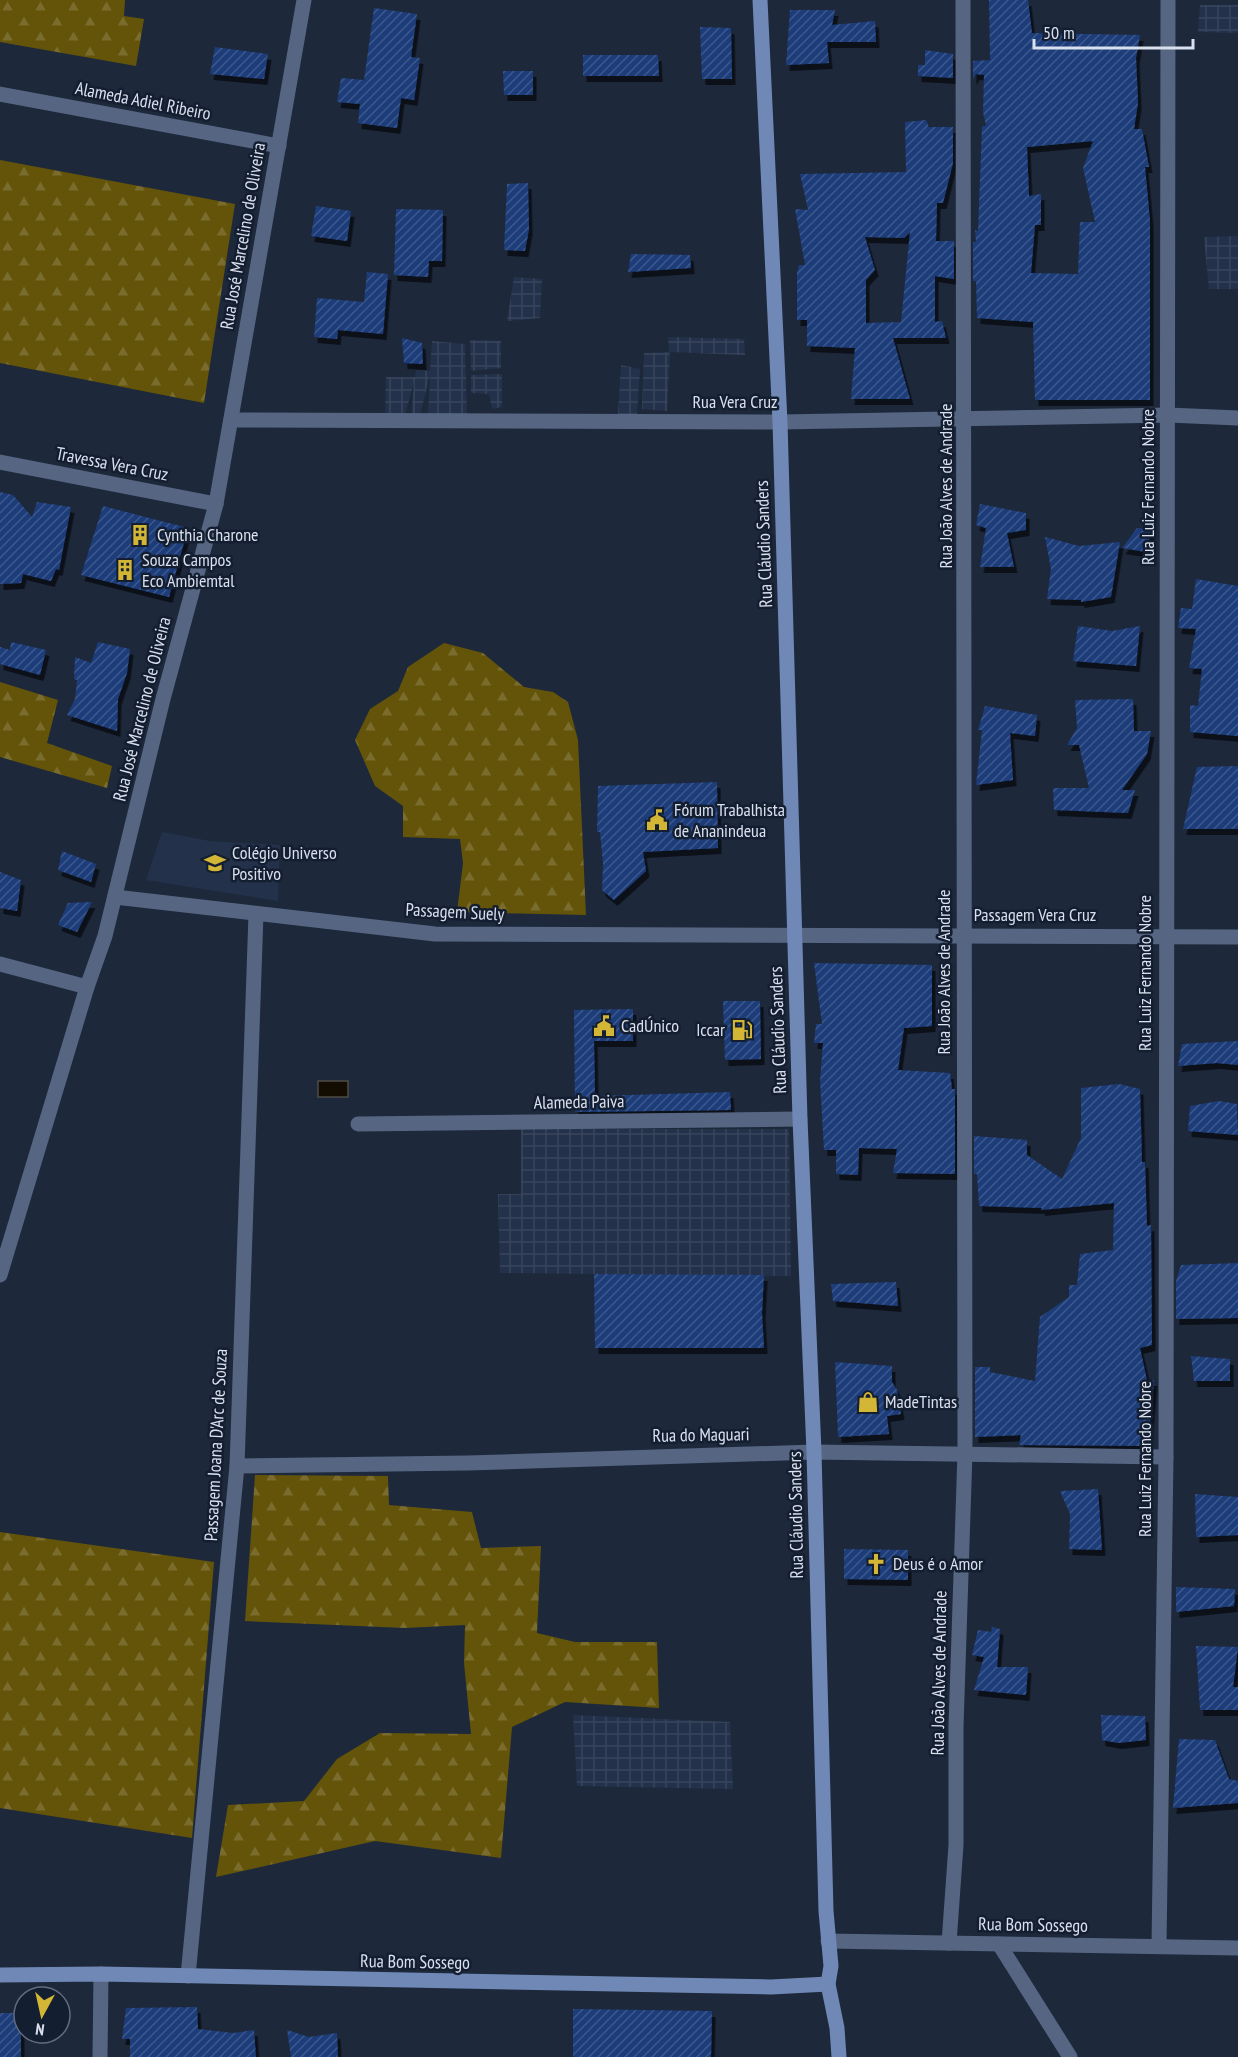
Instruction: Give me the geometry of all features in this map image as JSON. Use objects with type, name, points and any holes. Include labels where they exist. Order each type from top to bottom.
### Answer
[{"type":"main road","name":"Rua Cláudio Sanders","points":[[760,0],[780,422],[800,1119],[814,1452],[828,1941],[831,1966],[828,1984],[837,2028],[839,2057]]},
{"type":"main road","name":"Rua Bom Sossego","points":[[0,1975],[100,1974],[771,1987],[828,1984]]},
{"type":"street","name":"Rua José Marcelino de Oliveira","points":[[0,1275],[87,987],[105,936],[163,699],[216,504],[304,0]]},
{"type":"street","name":"Rua João Alves de Andrade","points":[[949,1943],[956,1845],[956,1727],[964,1452],[966,418],[963,0]]},
{"type":"street","name":"Rua Luiz Fernando Nobre","points":[[1159,1946],[1166,1457],[1168,0]]},
{"type":"street","name":"Alameda Adiel Ribeiro","points":[[0,94],[279,146]]},
{"type":"street","name":"Rua Vera Cruz","points":[[231,420],[780,422],[1168,415],[1238,418]]},
{"type":"street","name":"Travessa Vera Cruz","points":[[0,462],[216,504]]},
{"type":"street","name":"Passagem Suely","points":[[115,897],[435,934],[795,936]]},
{"type":"street","name":"Passagem Joana D'Arc de Souza","points":[[188,1976],[237,1466],[256,914]]},
{"type":"street","name":"Passagem Vera Cruz","points":[[795,936],[1165,935],[1238,937]]},
{"type":"street","points":[[0,964],[87,987]]},
{"type":"street","name":"Alameda Paiva","points":[[358,1124],[800,1119]]},
{"type":"street","name":"Rua do Maguari","points":[[237,1466],[468,1463],[814,1452],[964,1452],[1166,1457]]},
{"type":"street","name":"Rua Bom Sossego","points":[[828,1941],[1238,1948]]},
{"type":"street","points":[[999,1944],[1070,2057]]},
{"type":"street","points":[[100,1974],[100,2057]]},
{"type":"shaded area","points":[[1200,5],[1238,5],[1238,33],[1198,32]]},
{"type":"shaded area","points":[[1238,236],[1238,289],[1209,289],[1204,237]]},
{"type":"shaded area","points":[[514,277],[542,279],[540,318],[507,321]]},
{"type":"shaded area","points":[[668,337],[744,339],[745,355],[670,352],[667,411],[642,409],[644,353],[669,352]]},
{"type":"shaded area","points":[[470,340],[501,341],[501,368],[471,371]]},
{"type":"shaded area","points":[[432,341],[465,344],[467,417],[428,415],[430,375],[419,419],[411,418],[414,382],[405,415],[385,414],[386,377],[415,377],[416,370],[430,371]]},
{"type":"shaded area","points":[[621,365],[640,369],[637,415],[618,414]]},
{"type":"shaded area","points":[[502,374],[502,407],[492,409],[489,394],[471,393],[471,375]]},
{"type":"shaded area","name":"Colégio Universo Positivo","points":[[162,832],[210,841],[280,845],[278,901],[146,880]]},
{"type":"shaded area","points":[[318,1081],[348,1081],[348,1097],[318,1097]]},
{"type":"shaded area","points":[[521,1129],[789,1129],[791,1276],[500,1273],[498,1194],[521,1194]]},
{"type":"shaded area","points":[[573,1715],[730,1722],[733,1789],[577,1786]]},
{"type":"green space","points":[[0,0],[125,0],[124,16],[144,19],[136,66],[0,42]]},
{"type":"green space","points":[[0,160],[235,204],[204,403],[0,363]]},
{"type":"green space","points":[[444,643],[483,653],[524,687],[553,692],[568,702],[578,740],[586,915],[457,912],[463,863],[460,839],[403,837],[403,806],[375,786],[355,740],[370,709],[398,691],[408,667]]},
{"type":"green space","points":[[0,682],[58,700],[47,743],[112,766],[107,788],[0,757]]},
{"type":"green space","points":[[255,1475],[388,1476],[389,1505],[472,1512],[481,1548],[541,1546],[537,1633],[575,1642],[657,1642],[659,1708],[565,1702],[512,1727],[501,1858],[375,1841],[216,1877],[228,1805],[304,1801],[337,1759],[380,1733],[471,1734],[464,1663],[465,1625],[405,1628],[245,1621]]},
{"type":"green space","points":[[0,1532],[214,1562],[192,1838],[0,1808]]},
{"type":"building","points":[[989,0],[1028,0],[1032,33],[1140,35],[1136,58],[1138,103],[1134,129],[1142,129],[1149,167],[1145,167],[1150,221],[1150,400],[1035,400],[1033,322],[977,318],[976,281],[973,281],[973,242],[976,242],[975,230],[978,231],[982,126],[986,126],[983,112],[984,75],[976,74],[973,79],[973,61],[990,60]],"holes":[[[1093,141],[1083,168],[1095,222],[1080,222],[1078,274],[1031,273],[1035,225],[1041,225],[1041,194],[1029,196],[1027,147]]]},
{"type":"building","points":[[374,8],[417,14],[411,57],[420,58],[414,100],[401,98],[397,128],[358,123],[360,104],[337,102],[341,78],[364,80]]},
{"type":"building","points":[[790,10],[835,10],[832,25],[875,21],[876,42],[827,42],[829,63],[786,65]]},
{"type":"building","points":[[700,27],[731,28],[732,79],[702,79]]},
{"type":"building","points":[[215,47],[268,54],[264,79],[210,74]]},
{"type":"building","points":[[925,50],[953,54],[953,78],[918,76],[918,65],[925,65]]},
{"type":"building","points":[[583,55],[658,55],[659,76],[583,76]]},
{"type":"building","points":[[503,71],[533,71],[533,95],[504,95]]},
{"type":"building","points":[[926,120],[929,127],[953,127],[953,163],[943,203],[937,203],[936,241],[954,241],[954,279],[935,276],[935,322],[942,321],[946,338],[893,338],[910,399],[851,399],[855,348],[807,346],[807,320],[797,320],[797,273],[799,265],[805,265],[795,209],[808,210],[800,174],[906,172],[905,122]],"holes":[[[910,232],[901,322],[866,323],[866,280],[875,270],[865,237],[904,238]]]},
{"type":"building","points":[[528,183],[529,229],[525,251],[504,250],[507,184]]},
{"type":"building","points":[[316,206],[351,211],[347,241],[311,236]]},
{"type":"building","points":[[396,209],[443,210],[442,261],[429,261],[428,277],[394,275]]},
{"type":"building","points":[[631,254],[690,255],[691,268],[628,272]]},
{"type":"building","points":[[367,272],[388,274],[383,334],[338,330],[337,339],[314,337],[317,298],[364,302]]},
{"type":"building","points":[[402,338],[422,343],[423,364],[404,363]]},
{"type":"building","points":[[0,492],[13,495],[32,517],[37,502],[71,507],[59,570],[56,569],[51,581],[23,574],[21,583],[0,584]]},
{"type":"building","points":[[980,504],[1026,513],[1026,530],[1007,533],[1014,567],[980,567],[986,528],[976,525]]},
{"type":"building","points":[[103,506],[188,528],[169,597],[81,575]]},
{"type":"building","points":[[1137,528],[1152,529],[1146,552],[1122,548]]},
{"type":"building","points":[[1045,537],[1079,546],[1120,542],[1111,597],[1081,602],[1081,600],[1047,599],[1051,569]]},
{"type":"building","points":[[1196,579],[1238,586],[1238,736],[1190,732],[1190,705],[1198,706],[1202,669],[1189,668],[1196,629],[1178,628],[1181,608],[1192,609]]},
{"type":"building","points":[[1078,626],[1112,631],[1140,626],[1136,666],[1073,661]]},
{"type":"building","points":[[11,642],[46,650],[40,675],[0,664],[0,647],[10,650]]},
{"type":"building","points":[[98,642],[130,649],[127,673],[118,699],[117,731],[67,715],[75,699],[77,680],[74,679],[75,657],[91,663]]},
{"type":"building","points":[[1133,699],[1134,731],[1151,731],[1147,754],[1122,790],[1135,790],[1128,813],[1054,810],[1053,788],[1089,788],[1079,745],[1067,745],[1077,728],[1075,700]]},
{"type":"building","points":[[985,706],[1037,715],[1035,736],[1010,733],[1013,780],[976,785],[982,730],[978,730]]},
{"type":"building","points":[[1238,766],[1238,829],[1183,829],[1197,767]]},
{"type":"building","name":"Fórum Trabalhista de Ananindeua","points":[[717,782],[718,848],[643,852],[646,871],[614,900],[602,890],[603,864],[600,832],[597,832],[598,786]]},
{"type":"building","points":[[62,851],[96,864],[91,882],[58,870]]},
{"type":"building","points":[[0,872],[21,880],[17,911],[0,908]]},
{"type":"building","points":[[92,902],[77,932],[58,925],[68,903]]},
{"type":"building","points":[[814,963],[932,965],[932,1026],[904,1028],[898,1070],[950,1073],[952,1089],[955,1089],[955,1174],[893,1173],[897,1149],[859,1148],[858,1175],[836,1174],[836,1150],[824,1150],[820,1081],[823,1043],[814,1043],[816,1024],[822,1024]]},
{"type":"building","name":"Iccar","points":[[723,1001],[760,1001],[761,1059],[725,1060]]},
{"type":"building","points":[[633,1009],[633,1041],[594,1041],[595,1096],[730,1092],[731,1110],[575,1112],[574,1010]]},
{"type":"building","points":[[1238,1041],[1238,1065],[1217,1063],[1178,1066],[1182,1044]]},
{"type":"building","points":[[1119,1084],[1140,1089],[1147,1226],[1151,1225],[1152,1345],[1140,1348],[1147,1380],[1154,1380],[1148,1446],[1019,1445],[1021,1435],[975,1437],[975,1367],[990,1367],[990,1372],[1035,1381],[1040,1317],[1069,1297],[1069,1285],[1077,1285],[1080,1254],[1113,1250],[1114,1203],[1041,1210],[1042,1208],[979,1206],[977,1174],[974,1174],[974,1136],[1027,1140],[1027,1155],[1062,1179],[1081,1138],[1081,1088]]},
{"type":"building","points":[[1219,1101],[1237,1104],[1238,1135],[1188,1131],[1190,1106]]},
{"type":"building","points":[[1238,1263],[1238,1318],[1176,1319],[1176,1281],[1181,1265]]},
{"type":"building","points":[[594,1274],[764,1275],[762,1313],[764,1348],[595,1348]]},
{"type":"building","points":[[896,1282],[898,1306],[833,1301],[831,1284]]},
{"type":"building","points":[[1191,1356],[1230,1359],[1230,1381],[1194,1381]]},
{"type":"building","name":"MadeTintas","points":[[835,1362],[892,1366],[892,1382],[897,1390],[901,1414],[887,1416],[889,1434],[838,1437]]},
{"type":"building","points":[[1098,1489],[1102,1550],[1069,1549],[1070,1514],[1060,1491]]},
{"type":"building","points":[[1195,1494],[1238,1497],[1238,1535],[1196,1537]]},
{"type":"building","name":"Deus é o Amor","points":[[844,1549],[908,1550],[908,1580],[844,1579]]},
{"type":"building","points":[[1176,1587],[1235,1589],[1234,1606],[1176,1612]]},
{"type":"building","points":[[992,1627],[1000,1629],[997,1667],[1028,1667],[1026,1695],[974,1690],[984,1657],[972,1655],[978,1630],[991,1632]]},
{"type":"building","points":[[1196,1646],[1238,1647],[1233,1687],[1238,1687],[1238,1710],[1200,1710]]},
{"type":"building","points":[[1101,1715],[1145,1716],[1146,1740],[1118,1743],[1102,1740]]},
{"type":"building","points":[[1179,1739],[1215,1740],[1229,1779],[1238,1781],[1238,1803],[1173,1808]]},
{"type":"building","points":[[197,2007],[198,2029],[233,2033],[254,2030],[256,2057],[130,2057],[130,2039],[122,2039],[126,2008]]},
{"type":"building","points":[[573,2009],[712,2011],[711,2057],[573,2057]]},
{"type":"building","points":[[0,2013],[12,2013],[12,2045],[21,2045],[21,2057],[0,2057]]},
{"type":"building","points":[[287,2030],[309,2037],[337,2033],[338,2057],[291,2057]]},
{"type":"place","name":"Cynthia Charone","points":[[140,535]]},
{"type":"place","name":"Souza Campos Eco Ambiemtal","points":[[125,570]]},
{"type":"place","name":"Fórum Trabalhista de Ananindeua","points":[[657,820]]},
{"type":"place","name":"Colégio Universo Positivo","points":[[215,863]]},
{"type":"place","name":"CadÚnico","points":[[604,1026]]},
{"type":"place","name":"Iccar","points":[[742,1030]]},
{"type":"place","name":"MadeTintas","points":[[868,1402]]},
{"type":"place","name":"Deus é o Amor","points":[[876,1564]]}]
